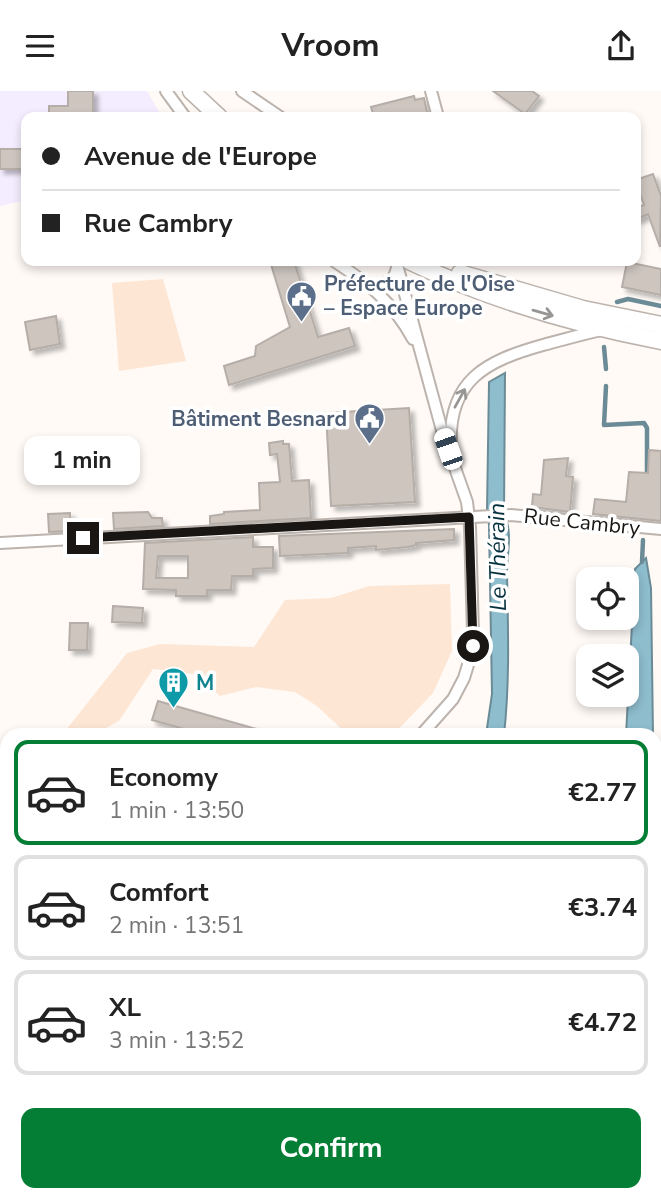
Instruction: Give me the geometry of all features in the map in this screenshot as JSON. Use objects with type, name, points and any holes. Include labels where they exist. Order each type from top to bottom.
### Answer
[{"type":"main road","points":[[178,91],[200,112]]},
{"type":"main road","points":[[191,91],[214,112]]},
{"type":"main road","points":[[434,266],[512,304],[604,330],[661,341]]},
{"type":"main road","points":[[435,266],[583,309],[661,325]]},
{"type":"street","points":[[166,91],[181,112]]},
{"type":"street","points":[[242,91],[273,112]]},
{"type":"street","points":[[431,91],[437,112]]},
{"type":"street","points":[[342,266],[373,287],[395,309],[418,347]]},
{"type":"street","points":[[373,287],[391,281],[399,266]]},
{"type":"street","points":[[402,266],[418,347],[467,502],[469,517],[473,634],[471,655],[464,678],[453,699],[427,728]]},
{"type":"street","points":[[453,464],[451,431],[455,406],[465,389],[497,360],[516,352],[604,330],[661,332]]},
{"type":"street","name":"Rue Cambry","points":[[0,543],[511,515],[661,530]]},
{"type":"shaded area","points":[[0,91],[147,91],[159,112],[21,112],[21,201],[0,206]]},
{"type":"shaded area","points":[[163,279],[186,361],[119,371],[112,283]]},
{"type":"shaded area","points":[[450,584],[452,651],[433,693],[400,728],[341,728],[317,706],[295,692],[256,687],[220,696],[194,674],[153,669],[119,721],[106,728],[68,728],[127,653],[160,644],[254,647],[285,600],[331,598],[369,586]]},
{"type":"water","name":"Le Thérain","points":[[505,373],[504,514],[509,535],[505,728],[487,728],[492,694],[487,511],[489,382]]},
{"type":"water","points":[[646,558],[651,588],[653,728],[626,728],[628,707],[639,707],[639,644],[631,644],[632,630],[639,630],[637,567]]},
{"type":"building","points":[[68,91],[93,91],[93,112],[49,112],[49,106],[68,106]]},
{"type":"building","points":[[493,91],[532,91],[539,96],[527,112],[522,112]]},
{"type":"building","points":[[414,96],[415,100],[424,98],[427,112],[372,112],[371,107]]},
{"type":"building","points":[[0,149],[21,149],[21,169],[0,169]]},
{"type":"building","points":[[653,174],[661,196],[660,247],[648,214],[641,217],[641,206],[644,205],[641,178]]},
{"type":"building","points":[[641,265],[661,269],[661,295],[622,287],[626,266]]},
{"type":"building","name":"Préfecture de l'Oise – Espace Europe","points":[[272,266],[296,266],[318,337],[349,328],[355,346],[229,385],[224,366],[255,356],[256,346],[290,327]]},
{"type":"building","points":[[56,316],[60,344],[30,350],[25,322]]},
{"type":"building","name":"Bâtiment Besnard","points":[[409,408],[415,502],[331,506],[326,413]]},
{"type":"building","points":[[283,441],[283,444],[289,444],[292,481],[309,480],[311,518],[210,524],[210,516],[224,512],[260,510],[259,483],[280,482],[277,454],[270,455],[269,443]]},
{"type":"building","points":[[103,445],[103,458],[111,458],[112,469],[83,470],[81,447]]},
{"type":"building","points":[[649,450],[661,451],[661,521],[593,514],[595,499],[626,502],[629,472],[648,473]]},
{"type":"building","points":[[568,458],[566,476],[573,477],[570,512],[532,507],[533,494],[541,495],[544,460]]},
{"type":"building","points":[[148,512],[152,518],[162,518],[163,526],[114,529],[113,513]]},
{"type":"building","points":[[70,513],[71,531],[49,532],[48,514]]},
{"type":"building","points":[[454,529],[454,540],[376,550],[376,546],[348,548],[348,553],[280,556],[279,536]]},
{"type":"building","points":[[253,537],[253,547],[273,547],[273,568],[253,569],[253,576],[232,576],[231,590],[207,590],[207,596],[176,596],[176,590],[143,589],[145,543]],"holes":[[[158,556],[188,556],[188,578],[156,578]]]},
{"type":"building","points":[[113,606],[143,608],[142,623],[112,622]]},
{"type":"building","points":[[70,623],[88,623],[87,650],[69,650]]},
{"type":"building","name":"M","points":[[158,701],[253,728],[180,728],[152,720]]},
{"type":"waterway","points":[[617,302],[628,299],[661,306]]},
{"type":"waterway","points":[[604,347],[606,369]]},
{"type":"waterway","points":[[606,386],[604,425],[644,423],[647,428],[647,476]]},
{"type":"waterway","points":[[642,562],[643,540]]},
{"type":"place","name":"Préfecture de l'Oise – Espace Europe","points":[[301,323]]},
{"type":"place","name":"Bâtiment Besnard","points":[[370,446]]},
{"type":"place","name":"M","points":[[173,710]]},
{"type":"route","points":[[83,538],[469,517],[473,646]]}]
